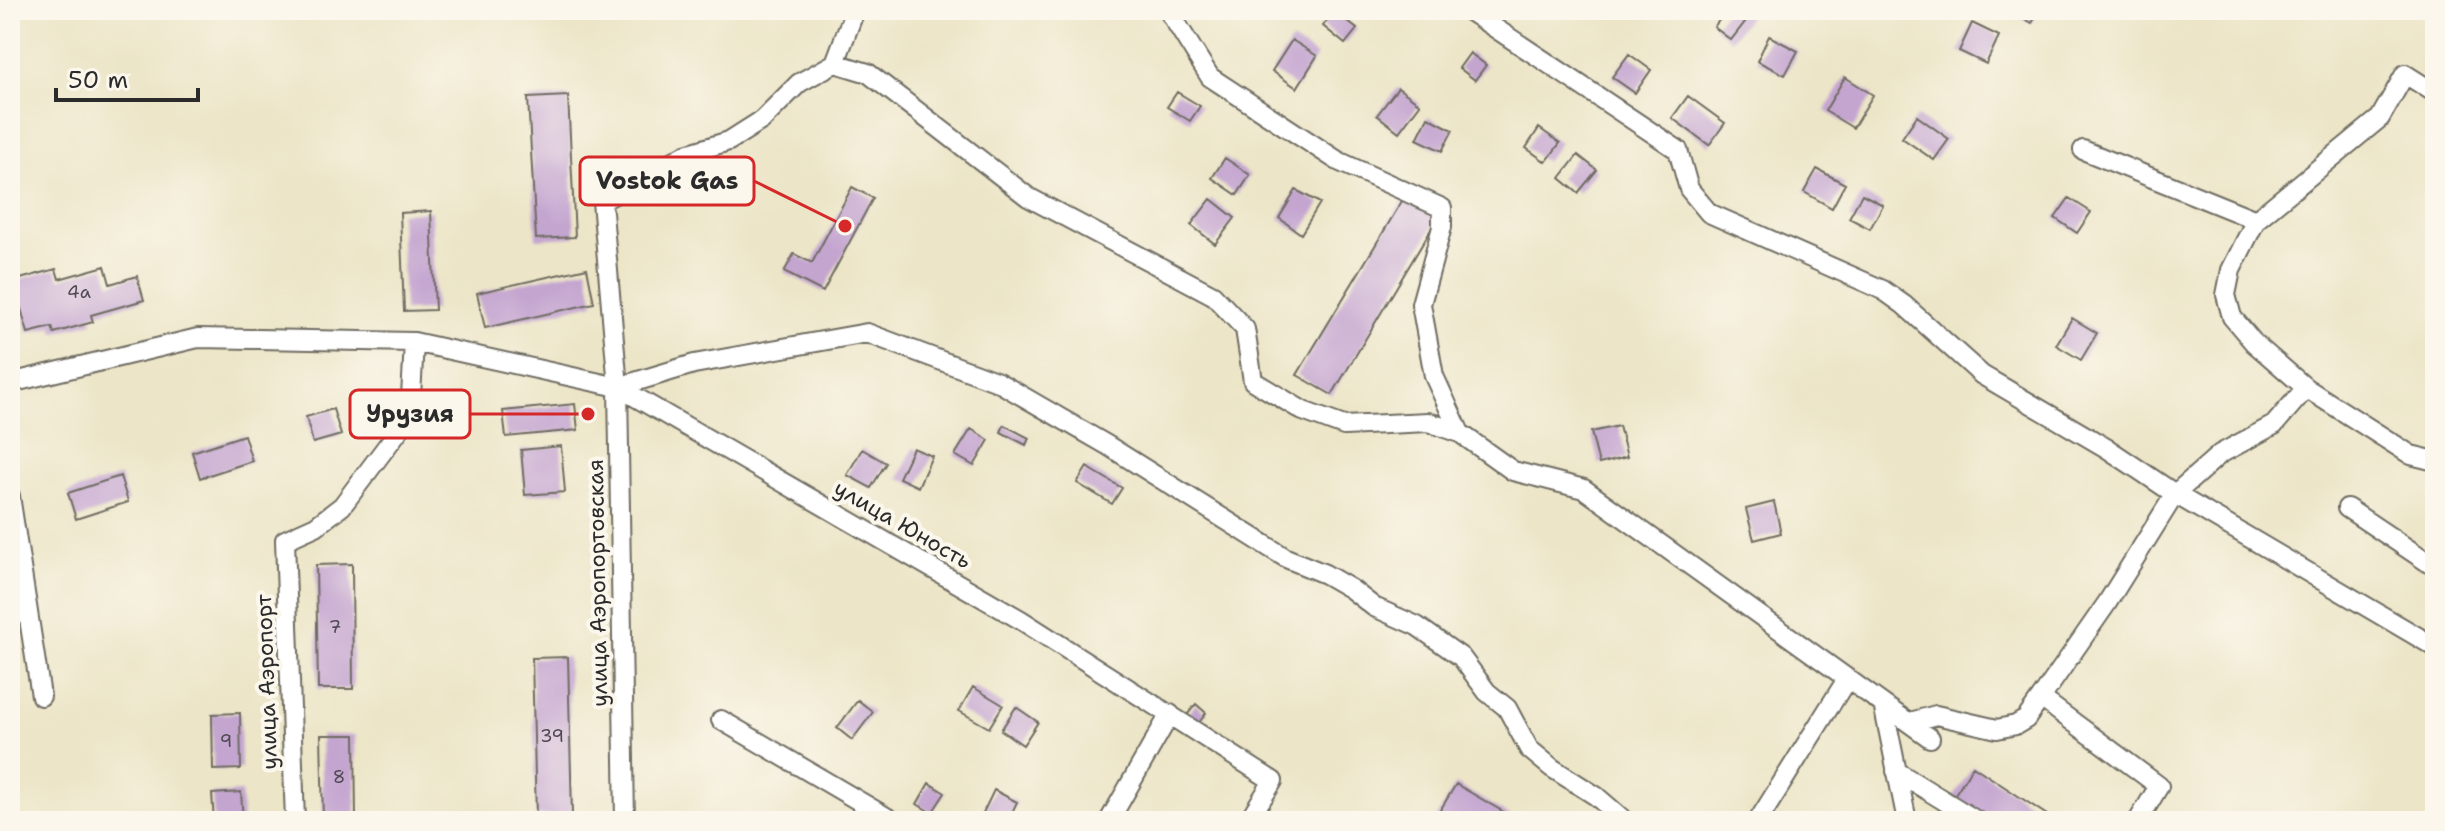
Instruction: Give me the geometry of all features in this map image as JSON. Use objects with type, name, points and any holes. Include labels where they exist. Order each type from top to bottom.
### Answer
[{"type":"street","points":[[855,10],[835,63],[868,73],[1028,197],[1213,295],[1245,329],[1253,381],[1303,411],[1344,426],[1428,422],[1460,433],[1513,471],[1584,489],[1930,738]]},
{"type":"street","points":[[1168,10],[1210,77],[1338,161],[1442,208],[1442,227],[1421,304],[1434,376],[1460,433]]},
{"type":"street","points":[[1468,10],[1678,150],[1689,189],[1709,213],[1883,290],[1982,375],[2108,449],[2175,494],[2430,644]]},
{"type":"street","name":"улица Аэропортовская","points":[[625,821],[618,387],[602,201],[686,154],[729,141],[762,120],[799,83],[835,63]]},
{"type":"street","points":[[2435,93],[2405,74],[2380,118],[2256,220],[2231,270],[2226,295],[2232,317],[2254,343],[2306,388],[2411,455],[2435,461]]},
{"type":"street","points":[[2083,150],[2256,220]]},
{"type":"street","points":[[10,383],[198,338],[414,342],[618,387],[694,364],[867,333],[998,382],[1107,445],[1286,558],[1325,574],[1374,607],[1417,626],[1461,657],[1487,692],[1507,708],[1529,749],[1596,796],[1625,821]]},
{"type":"street","name":"улица Аэропорт","points":[[295,821],[285,540],[316,526],[342,506],[402,426],[411,397],[414,342]]},
{"type":"street","name":"улица Юность","points":[[618,387],[1021,620],[1273,781],[1248,821]]},
{"type":"street","points":[[1910,722],[1936,715],[1997,729],[2016,725],[2026,719],[2107,603],[2175,494],[2220,454],[2274,425],[2306,388]]},
{"type":"street","points":[[10,496],[41,696]]},
{"type":"street","points":[[2347,508],[2435,567]]},
{"type":"street","points":[[1758,821],[1847,679]]},
{"type":"street","points":[[2041,698],[2159,786],[2138,821]]},
{"type":"street","points":[[1883,704],[1907,821]]},
{"type":"street","points":[[1109,821],[1165,711]]},
{"type":"street","points":[[721,720],[893,821]]},
{"type":"street","points":[[1896,771],[1977,821]]},
{"type":"building","points":[[1727,10],[1752,13],[1731,40],[1714,27]]},
{"type":"building","points":[[2016,10],[2040,10],[2032,23],[2014,13]]},
{"type":"building","points":[[1334,11],[1357,29],[1345,44],[1323,26]]},
{"type":"building","points":[[1972,23],[1999,36],[1986,64],[1959,51]]},
{"type":"building","points":[[1769,36],[1798,51],[1785,75],[1757,61]]},
{"type":"building","points":[[1292,40],[1317,56],[1297,88],[1272,71]]},
{"type":"building","points":[[1470,53],[1486,65],[1475,80],[1459,68]]},
{"type":"building","points":[[1629,54],[1651,70],[1635,93],[1612,77]]},
{"type":"building","points":[[1845,77],[1873,95],[1853,128],[1825,111]]},
{"type":"building","points":[[1398,88],[1420,104],[1399,132],[1377,115]]},
{"type":"building","points":[[1177,92],[1200,106],[1190,121],[1167,107]]},
{"type":"building","points":[[568,96],[575,237],[536,239],[528,98]]},
{"type":"building","points":[[1688,96],[1725,123],[1709,145],[1672,118]]},
{"type":"building","points":[[1917,116],[1949,139],[1934,160],[1902,138]]},
{"type":"building","points":[[1428,117],[1453,130],[1442,151],[1417,139]]},
{"type":"building","points":[[1539,128],[1560,143],[1546,162],[1526,148]]},
{"type":"building","points":[[1578,155],[1597,170],[1578,193],[1560,178]]},
{"type":"building","points":[[1225,158],[1250,175],[1237,195],[1212,178]]},
{"type":"building","points":[[1817,169],[1845,184],[1832,208],[1804,192]]},
{"type":"building","points":[[852,187],[873,198],[823,292],[784,272],[794,254],[812,263]]},
{"type":"building","points":[[1296,190],[1320,203],[1301,234],[1279,218]]},
{"type":"building","points":[[1862,194],[1883,205],[1870,229],[1849,218]]},
{"type":"building","points":[[1405,196],[1439,216],[1332,395],[1297,375]]},
{"type":"building","points":[[2069,198],[2091,212],[2077,233],[2055,218]]},
{"type":"building","points":[[1211,199],[1235,218],[1215,244],[1191,225]]},
{"type":"building","points":[[431,211],[435,310],[404,311],[400,213]]},
{"type":"building","points":[[105,266],[110,284],[137,276],[144,300],[91,315],[93,322],[54,333],[52,327],[28,333],[13,281],[56,269],[59,279]]},
{"type":"building","points":[[587,268],[594,303],[485,328],[477,293]]},
{"type":"building","points":[[2072,318],[2097,333],[2081,360],[2056,345]]},
{"type":"building","points":[[575,404],[578,430],[506,437],[503,411]]},
{"type":"building","points":[[333,409],[341,435],[313,443],[306,417]]},
{"type":"building","points":[[1004,425],[1029,438],[1026,445],[1001,432]]},
{"type":"building","points":[[1619,426],[1627,457],[1599,464],[1591,432]]},
{"type":"building","points":[[971,429],[989,440],[974,466],[955,455]]},
{"type":"building","points":[[244,435],[252,461],[200,478],[192,452]]},
{"type":"building","points":[[561,446],[565,492],[525,495],[521,450]]},
{"type":"building","points":[[913,448],[932,456],[918,487],[899,478]]},
{"type":"building","points":[[862,449],[886,463],[871,488],[847,475]]},
{"type":"building","points":[[1087,467],[1122,488],[1112,504],[1077,483]]},
{"type":"building","points":[[120,476],[128,502],[76,519],[68,493]]},
{"type":"building","points":[[1774,502],[1781,533],[1754,540],[1746,509]]},
{"type":"building","points":[[352,564],[353,689],[318,689],[316,565]]},
{"type":"building","points":[[568,657],[572,815],[536,816],[532,658]]},
{"type":"building","points":[[973,687],[1003,705],[989,728],[959,711]]},
{"type":"building","points":[[858,700],[873,712],[852,740],[837,728]]},
{"type":"building","points":[[1196,704],[1206,713],[1198,724],[1187,715]]},
{"type":"building","points":[[1016,707],[1038,722],[1023,745],[1001,730]]},
{"type":"building","points":[[240,713],[241,769],[213,770],[212,714]]},
{"type":"building","points":[[321,735],[355,735],[356,819],[323,820]]},
{"type":"building","points":[[1973,766],[2056,821],[1985,821],[1952,799]]},
{"type":"building","points":[[929,783],[945,793],[932,813],[917,804]]},
{"type":"building","points":[[1456,784],[1519,821],[1442,821],[1436,817]]},
{"type":"building","points":[[994,790],[1017,802],[1008,821],[979,821]]},
{"type":"building","points":[[241,792],[243,821],[214,821],[212,794]]},
{"type":"place","name":"Vostok Gas","points":[[845,226]]},
{"type":"place","name":"Урузия","points":[[588,414]]}]
